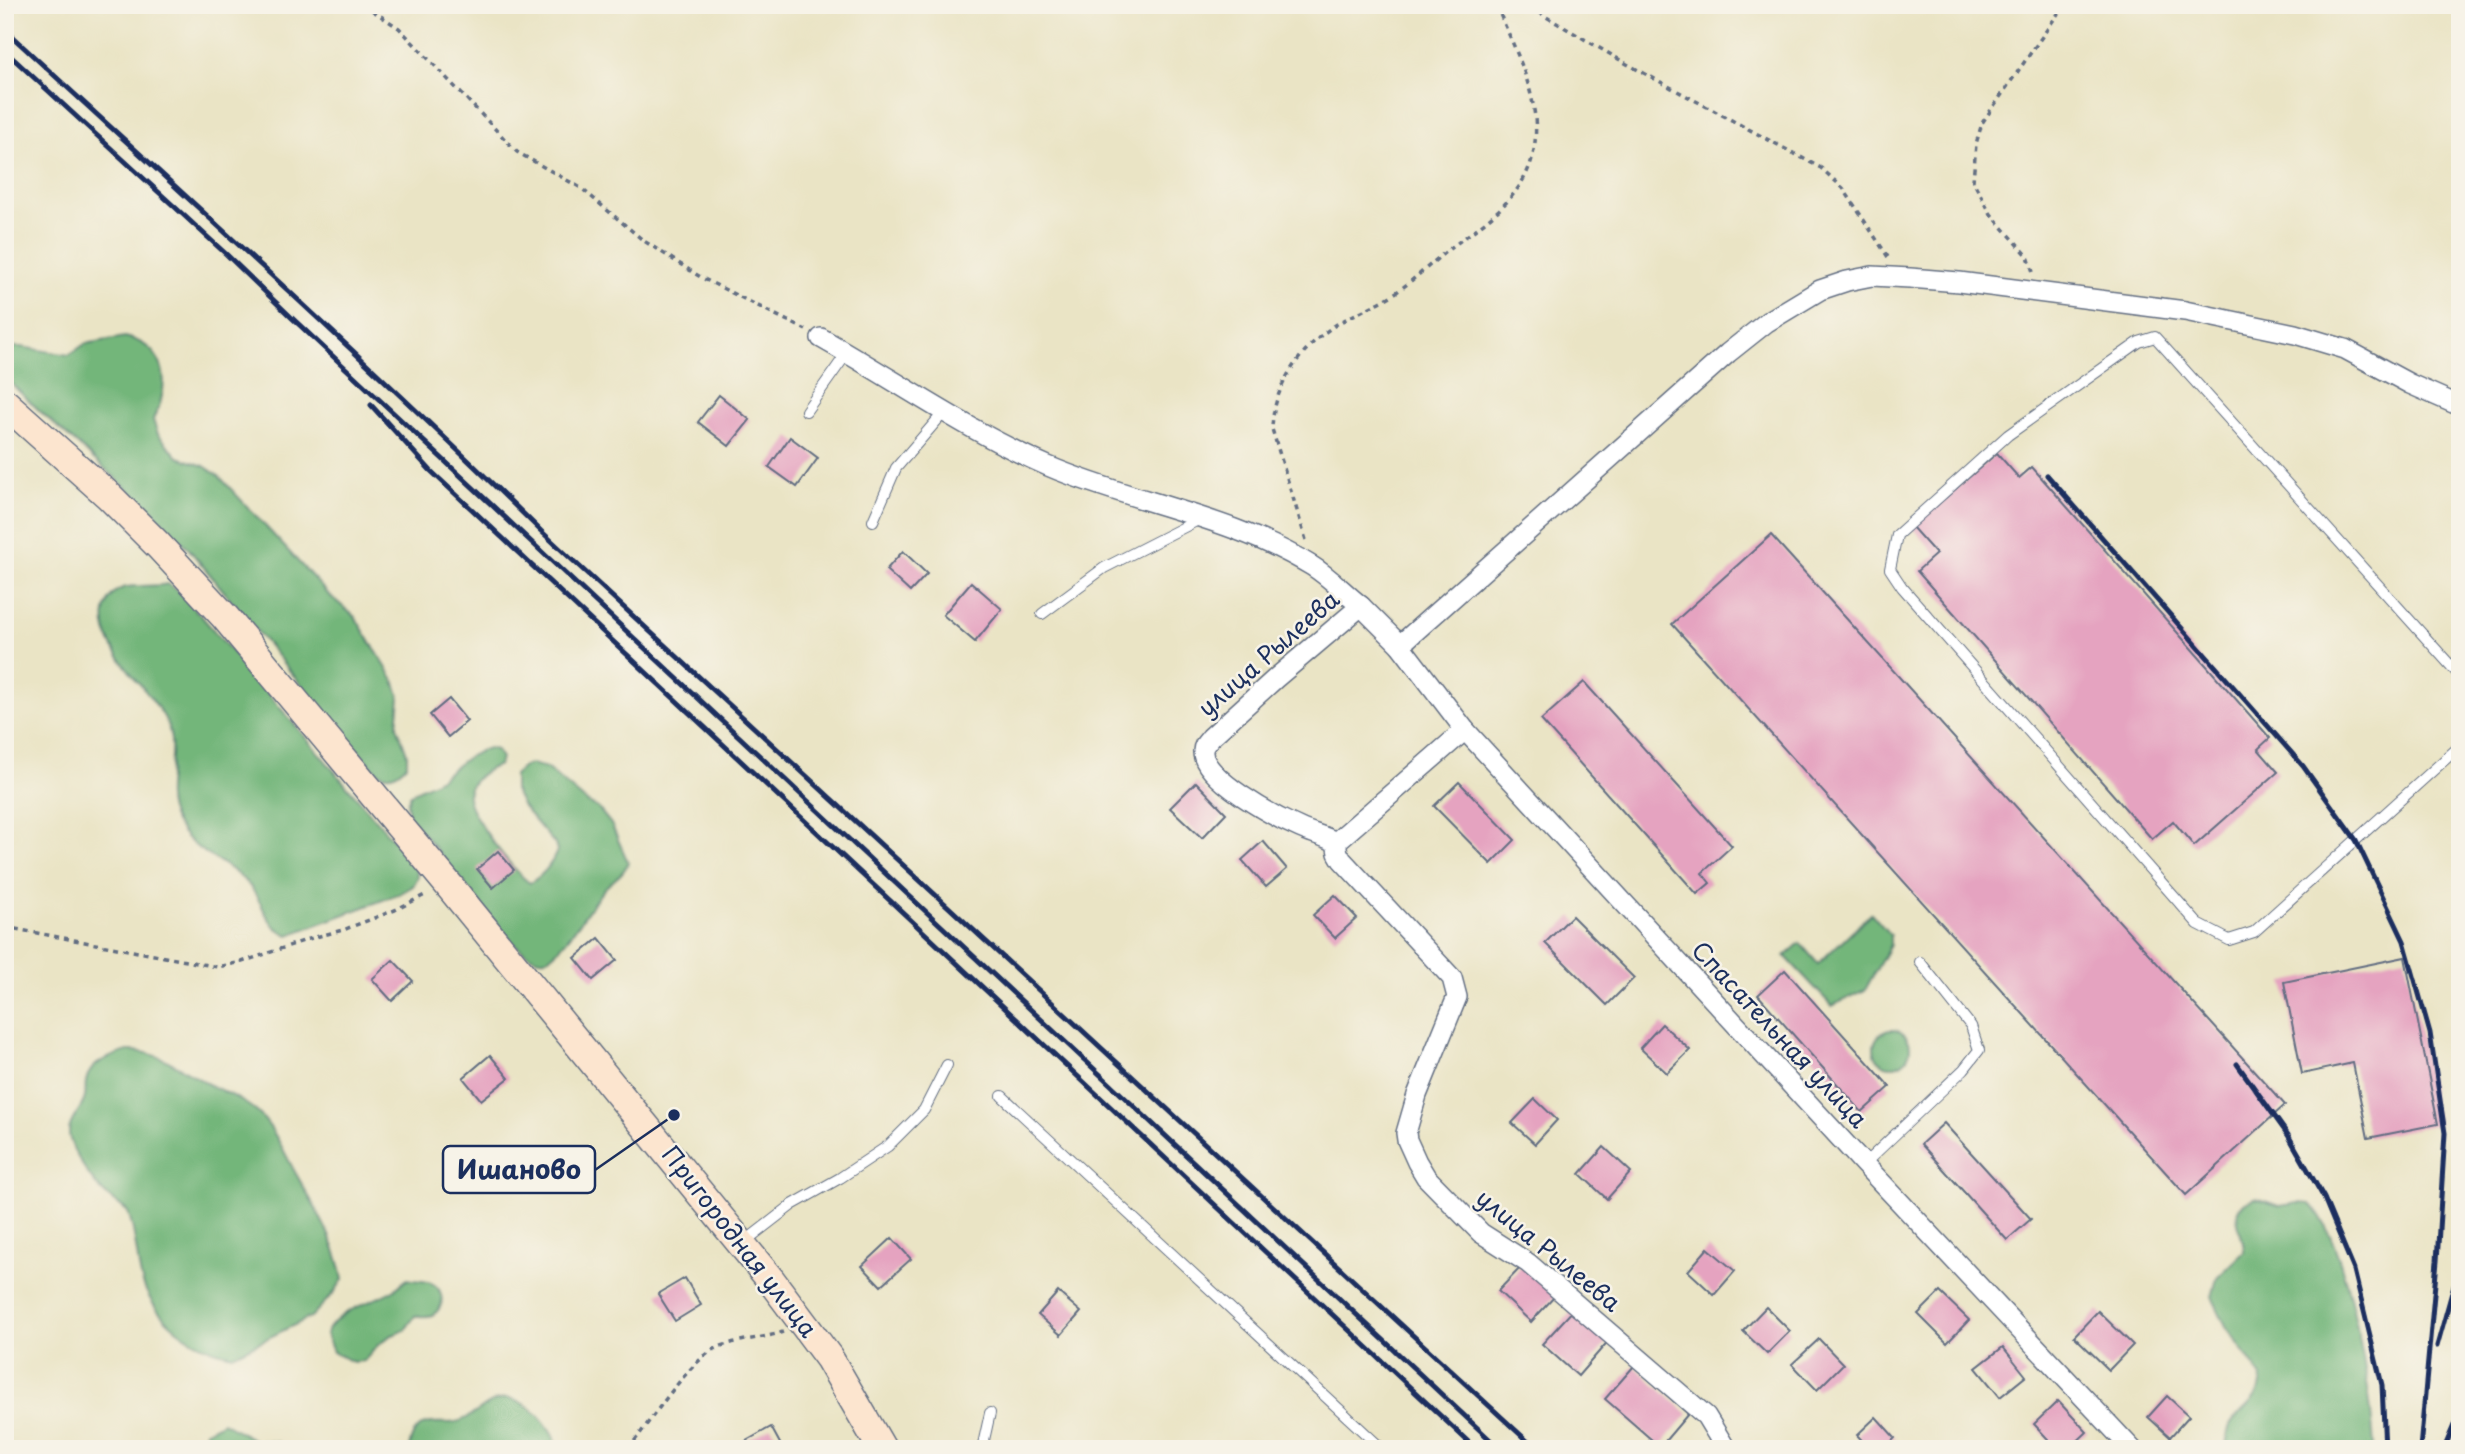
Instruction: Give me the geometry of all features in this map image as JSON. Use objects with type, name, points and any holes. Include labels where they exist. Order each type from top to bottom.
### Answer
[{"type":"main road","name":"Пригородная улица","points":[[5,403],[109,496],[225,617],[742,1243],[803,1321],[843,1380],[882,1449]]},
{"type":"street","points":[[1400,645],[1728,353],[1798,302],[1847,281],[1872,276],[1959,282],[2185,311],[2320,340],[2345,349],[2410,384],[2460,406]]},
{"type":"street","name":"улица Рылеева","points":[[821,338],[945,411],[1047,466],[1250,536],[1311,566],[1361,606],[1211,737],[1203,746],[1202,754],[1208,768],[1246,797],[1280,818],[1336,842],[1342,860],[1452,978],[1457,997],[1454,1009],[1440,1035],[1409,1118],[1407,1140],[1426,1177],[1481,1233],[1528,1263],[1706,1416],[1726,1449]]},
{"type":"street","name":"Спасательная улица","points":[[1361,606],[1400,645],[1465,730],[1864,1164],[2132,1449]]},
{"type":"street","points":[[1336,842],[1465,730]]},
{"type":"lane","points":[[2460,676],[2155,337],[2139,342],[2008,435],[1897,535],[1892,552],[1890,569],[1902,587],[2198,924],[2228,940],[2254,932],[2460,747]]},
{"type":"lane","points":[[806,411],[847,353]]},
{"type":"lane","points":[[873,521],[896,468],[945,411]]},
{"type":"lane","points":[[1042,614],[1104,568],[1203,518]]},
{"type":"lane","points":[[1864,1164],[1964,1069],[1979,1050],[1971,1027],[1920,962]]},
{"type":"lane","points":[[742,1243],[792,1205],[840,1178],[888,1146],[924,1110],[947,1065]]},
{"type":"lane","points":[[1002,1096],[1382,1449]]},
{"type":"lane","points":[[982,1449],[990,1413]]},
{"type":"path","points":[[364,5],[399,28],[517,152],[581,188],[645,241],[702,278],[821,338]]},
{"type":"path","points":[[1311,566],[1272,429],[1273,414],[1280,391],[1297,361],[1318,338],[1336,325],[1391,296],[1488,221],[1519,189],[1535,145],[1536,123],[1528,88],[1496,5]]},
{"type":"path","points":[[1531,5],[1543,15],[1627,64],[1821,168],[1843,188],[1890,260],[1898,277]]},
{"type":"path","points":[[2039,293],[2028,256],[1991,214],[1973,181],[1976,144],[1982,123],[2064,5]]},
{"type":"path","points":[[5,927],[218,967],[343,930],[395,910],[447,883]]},
{"type":"path","points":[[628,1449],[688,1372],[716,1348],[763,1339],[803,1321]]},
{"type":"green space","points":[[125,337],[145,345],[158,359],[162,368],[163,388],[153,420],[158,434],[178,457],[204,466],[219,476],[328,594],[355,617],[394,680],[400,698],[397,726],[407,754],[407,764],[397,773],[386,775],[377,772],[327,716],[188,548],[147,506],[5,378],[5,347],[69,355],[85,344]]},
{"type":"green space","points":[[167,584],[178,591],[203,618],[401,849],[415,868],[418,877],[413,886],[399,894],[289,935],[269,920],[247,883],[227,866],[198,848],[181,831],[169,806],[170,731],[157,706],[113,647],[106,631],[104,616],[109,600],[120,589]]},
{"type":"green space","points":[[489,748],[496,750],[501,758],[499,765],[476,779],[468,794],[469,802],[492,841],[530,883],[546,869],[557,851],[555,844],[523,807],[514,790],[514,775],[531,764],[546,768],[588,803],[598,808],[611,824],[628,862],[559,949],[545,959],[530,955],[508,938],[409,816],[407,803],[410,795],[469,757]]},
{"type":"green space","points":[[1871,913],[1890,935],[1890,945],[1865,990],[1832,1006],[1785,956],[1800,943],[1818,964]]},
{"type":"green space","points":[[1892,1030],[1905,1035],[1910,1048],[1905,1061],[1892,1066],[1879,1061],[1874,1048],[1879,1035]]},
{"type":"green space","points":[[128,1051],[149,1054],[179,1066],[246,1104],[269,1126],[323,1224],[340,1265],[343,1279],[334,1293],[311,1317],[233,1355],[189,1338],[164,1318],[155,1306],[141,1277],[128,1212],[92,1180],[72,1146],[69,1131],[84,1101],[88,1074],[102,1061]]},
{"type":"green space","points":[[2255,1198],[2280,1206],[2311,1204],[2324,1224],[2347,1284],[2356,1320],[2369,1393],[2374,1449],[2226,1449],[2231,1424],[2255,1397],[2262,1378],[2226,1326],[2212,1297],[2217,1278],[2244,1252],[2237,1214],[2245,1202]]},
{"type":"green space","points":[[408,1279],[428,1282],[439,1290],[442,1299],[437,1312],[430,1316],[415,1316],[405,1330],[378,1345],[364,1361],[353,1362],[333,1352],[326,1334],[338,1318],[395,1289]]},
{"type":"green space","points":[[506,1398],[532,1409],[545,1423],[558,1449],[409,1449],[413,1436],[423,1425],[463,1420],[492,1402]]},
{"type":"green space","points":[[223,1422],[256,1441],[277,1442],[289,1449],[198,1449],[206,1431]]},
{"type":"building","points":[[719,395],[750,420],[729,446],[698,422]]},
{"type":"building","points":[[790,437],[818,458],[797,487],[769,467]]},
{"type":"building","points":[[1997,453],[2019,478],[2032,467],[2270,738],[2258,749],[2278,772],[2194,846],[2173,821],[2152,839],[1917,571],[1936,554],[1912,527]]},
{"type":"building","points":[[1771,535],[2285,1105],[2186,1195],[1672,624]]},
{"type":"building","points":[[903,551],[927,574],[910,592],[886,570]]},
{"type":"building","points":[[971,582],[1002,609],[975,642],[943,615]]},
{"type":"building","points":[[1584,682],[1732,846],[1702,873],[1710,883],[1697,894],[1541,720]]},
{"type":"building","points":[[449,699],[467,721],[448,737],[430,715]]},
{"type":"building","points":[[1196,782],[1226,813],[1202,838],[1170,808]]},
{"type":"building","points":[[1459,782],[1515,840],[1491,864],[1434,806]]},
{"type":"building","points":[[1263,841],[1287,869],[1266,887],[1242,860]]},
{"type":"building","points":[[498,851],[514,870],[493,888],[477,869]]},
{"type":"building","points":[[1335,895],[1357,918],[1335,938],[1313,915]]},
{"type":"building","points":[[1572,916],[1634,978],[1607,1005],[1545,943]]},
{"type":"building","points":[[599,938],[617,960],[593,980],[575,958]]},
{"type":"building","points":[[2405,957],[2438,1124],[2368,1138],[2353,1063],[2302,1074],[2284,982]]},
{"type":"building","points":[[393,960],[413,981],[392,1001],[372,979]]},
{"type":"building","points":[[1785,970],[1890,1087],[1862,1112],[1758,995]]},
{"type":"building","points":[[1662,1024],[1690,1050],[1667,1073],[1640,1048]]},
{"type":"building","points":[[490,1055],[509,1078],[481,1100],[463,1078]]},
{"type":"building","points":[[1535,1099],[1557,1120],[1535,1144],[1512,1123]]},
{"type":"building","points":[[1944,1123],[2031,1219],[2007,1240],[1921,1144]]},
{"type":"building","points":[[1604,1147],[1631,1172],[1607,1199],[1580,1174]]},
{"type":"building","points":[[892,1238],[911,1259],[881,1286],[862,1266]]},
{"type":"building","points":[[1708,1248],[1735,1271],[1714,1295],[1688,1271]]},
{"type":"building","points":[[1522,1266],[1555,1296],[1531,1322],[1498,1291]]},
{"type":"building","points":[[685,1278],[701,1305],[675,1321],[658,1294]]},
{"type":"building","points":[[1058,1292],[1081,1312],[1061,1335],[1038,1315]]},
{"type":"building","points":[[1940,1292],[1969,1320],[1947,1343],[1918,1314]]},
{"type":"building","points":[[1766,1307],[1790,1331],[1767,1354],[1743,1331]]},
{"type":"building","points":[[1575,1308],[1610,1339],[1578,1376],[1542,1344]]},
{"type":"building","points":[[2098,1311],[2133,1345],[2109,1370],[2074,1336]]},
{"type":"building","points":[[1819,1339],[1843,1364],[1817,1390],[1792,1364]]},
{"type":"building","points":[[2003,1347],[2026,1376],[2000,1397],[1976,1368]]},
{"type":"building","points":[[1634,1366],[1688,1414],[1660,1447],[1605,1399]]},
{"type":"building","points":[[2167,1396],[2189,1416],[2170,1437],[2148,1417]]},
{"type":"building","points":[[2058,1401],[2087,1432],[2069,1449],[2057,1449],[2034,1424]]},
{"type":"building","points":[[1876,1417],[1895,1438],[1884,1449],[1870,1449],[1857,1435]]},
{"type":"building","points":[[771,1427],[783,1449],[751,1449],[746,1441]]},
{"type":"railway","points":[[5,30],[342,341],[541,531],[1536,1449]]},
{"type":"railway","points":[[5,51],[226,254],[1500,1449]]},
{"type":"railway","points":[[371,405],[431,471],[1476,1449]]},
{"type":"railway","points":[[2047,475],[2303,766],[2356,840],[2404,941],[2430,1033],[2445,1133],[2437,1261],[2420,1449]]},
{"type":"railway","points":[[2237,1064],[2288,1135],[2324,1198],[2354,1270],[2382,1385],[2385,1449]]},
{"type":"railway","points":[[2437,1346],[2460,1264]]},
{"type":"railway","points":[[2444,1449],[2460,1411]]},
{"type":"place","name":"Ишаново","points":[[674,1115]]}]
